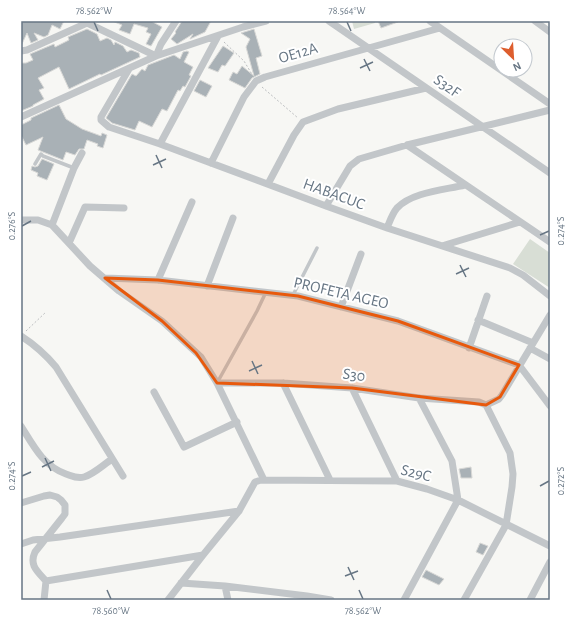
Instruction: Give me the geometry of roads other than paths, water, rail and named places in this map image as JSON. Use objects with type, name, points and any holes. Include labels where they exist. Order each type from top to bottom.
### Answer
[{"type":"street","points":[[156,56],[176,21]]},
{"type":"street","points":[[21,117],[156,56],[218,36],[245,24],[266,21]]},
{"type":"street","name":"S32F","points":[[329,21],[550,173]]},
{"type":"street","points":[[430,21],[550,104]]},
{"type":"street","points":[[535,21],[550,32]]},
{"type":"street","points":[[21,51],[27,50],[85,22],[156,56]]},
{"type":"street","name":"OE12A","points":[[211,163],[244,97],[256,81],[265,77],[440,28]]},
{"type":"street","points":[[160,144],[218,36]]},
{"type":"street","name":"HABACUC","points":[[129,68],[101,117],[101,120],[108,127],[160,144],[386,228],[510,268],[523,275],[550,296]]},
{"type":"street","points":[[268,184],[302,122],[344,107],[426,88]]},
{"type":"street","points":[[326,206],[350,166],[354,162],[366,156],[550,110]]},
{"type":"street","points":[[407,145],[550,242]]},
{"type":"street","points":[[52,225],[74,168],[82,153]]},
{"type":"street","points":[[386,228],[396,209],[406,201],[418,196],[465,185]]},
{"type":"street","points":[[158,280],[192,202]]},
{"type":"street","points":[[69,243],[85,207],[124,208]]},
{"type":"street","points":[[207,286],[233,218]]},
{"type":"street","points":[[21,220],[38,220],[52,225],[90,266],[119,291],[162,321],[196,353],[206,364],[217,383],[264,480],[255,482],[239,511],[168,600]]},
{"type":"street","points":[[444,246],[520,222]]},
{"type":"street","points":[[341,307],[361,254]]},
{"type":"street","name":"PROFETA AGEO","points":[[105,278],[158,280],[293,295],[398,321],[519,365]]},
{"type":"street","points":[[469,348],[487,296]]},
{"type":"street","points":[[464,600],[506,525],[513,480],[512,459],[508,446],[486,405],[500,397],[550,315]]},
{"type":"street","points":[[478,320],[532,345],[550,359]]},
{"type":"street","points":[[21,336],[34,345],[56,367],[123,476]]},
{"type":"street","points":[[519,365],[550,406]]},
{"type":"street","name":"S30","points":[[217,383],[283,383],[352,388],[419,398],[480,402],[486,405]]},
{"type":"street","points":[[283,383],[330,480]]},
{"type":"street","points":[[352,388],[397,481]]},
{"type":"street","points":[[154,392],[184,447],[237,422]]},
{"type":"street","points":[[404,600],[458,500],[452,461],[419,398]]},
{"type":"street","points":[[21,426],[42,459],[59,472],[78,478],[83,477],[112,459]]},
{"type":"street","name":"S29C","points":[[264,480],[397,481],[427,489],[458,500],[550,546]]},
{"type":"street","points":[[21,503],[44,496],[50,496],[56,497],[65,505],[65,514],[35,552],[32,562],[37,572],[46,581]]},
{"type":"street","points":[[21,544],[46,538],[60,538],[239,511]]},
{"type":"street","points":[[46,581],[203,555]]},
{"type":"street","points":[[530,600],[550,562]]},
{"type":"street","points":[[44,600],[46,581]]},
{"type":"street","points":[[181,583],[225,586],[331,600]]},
{"type":"street","points":[[225,586],[228,600]]},
{"type":"street","points":[[268,592],[269,600]]},
{"type":"lane","points":[[35,164],[41,154],[74,168]]},
{"type":"lane","points":[[293,295],[317,248]]},
{"type":"lane","points":[[217,383],[257,311],[266,291]]}]
